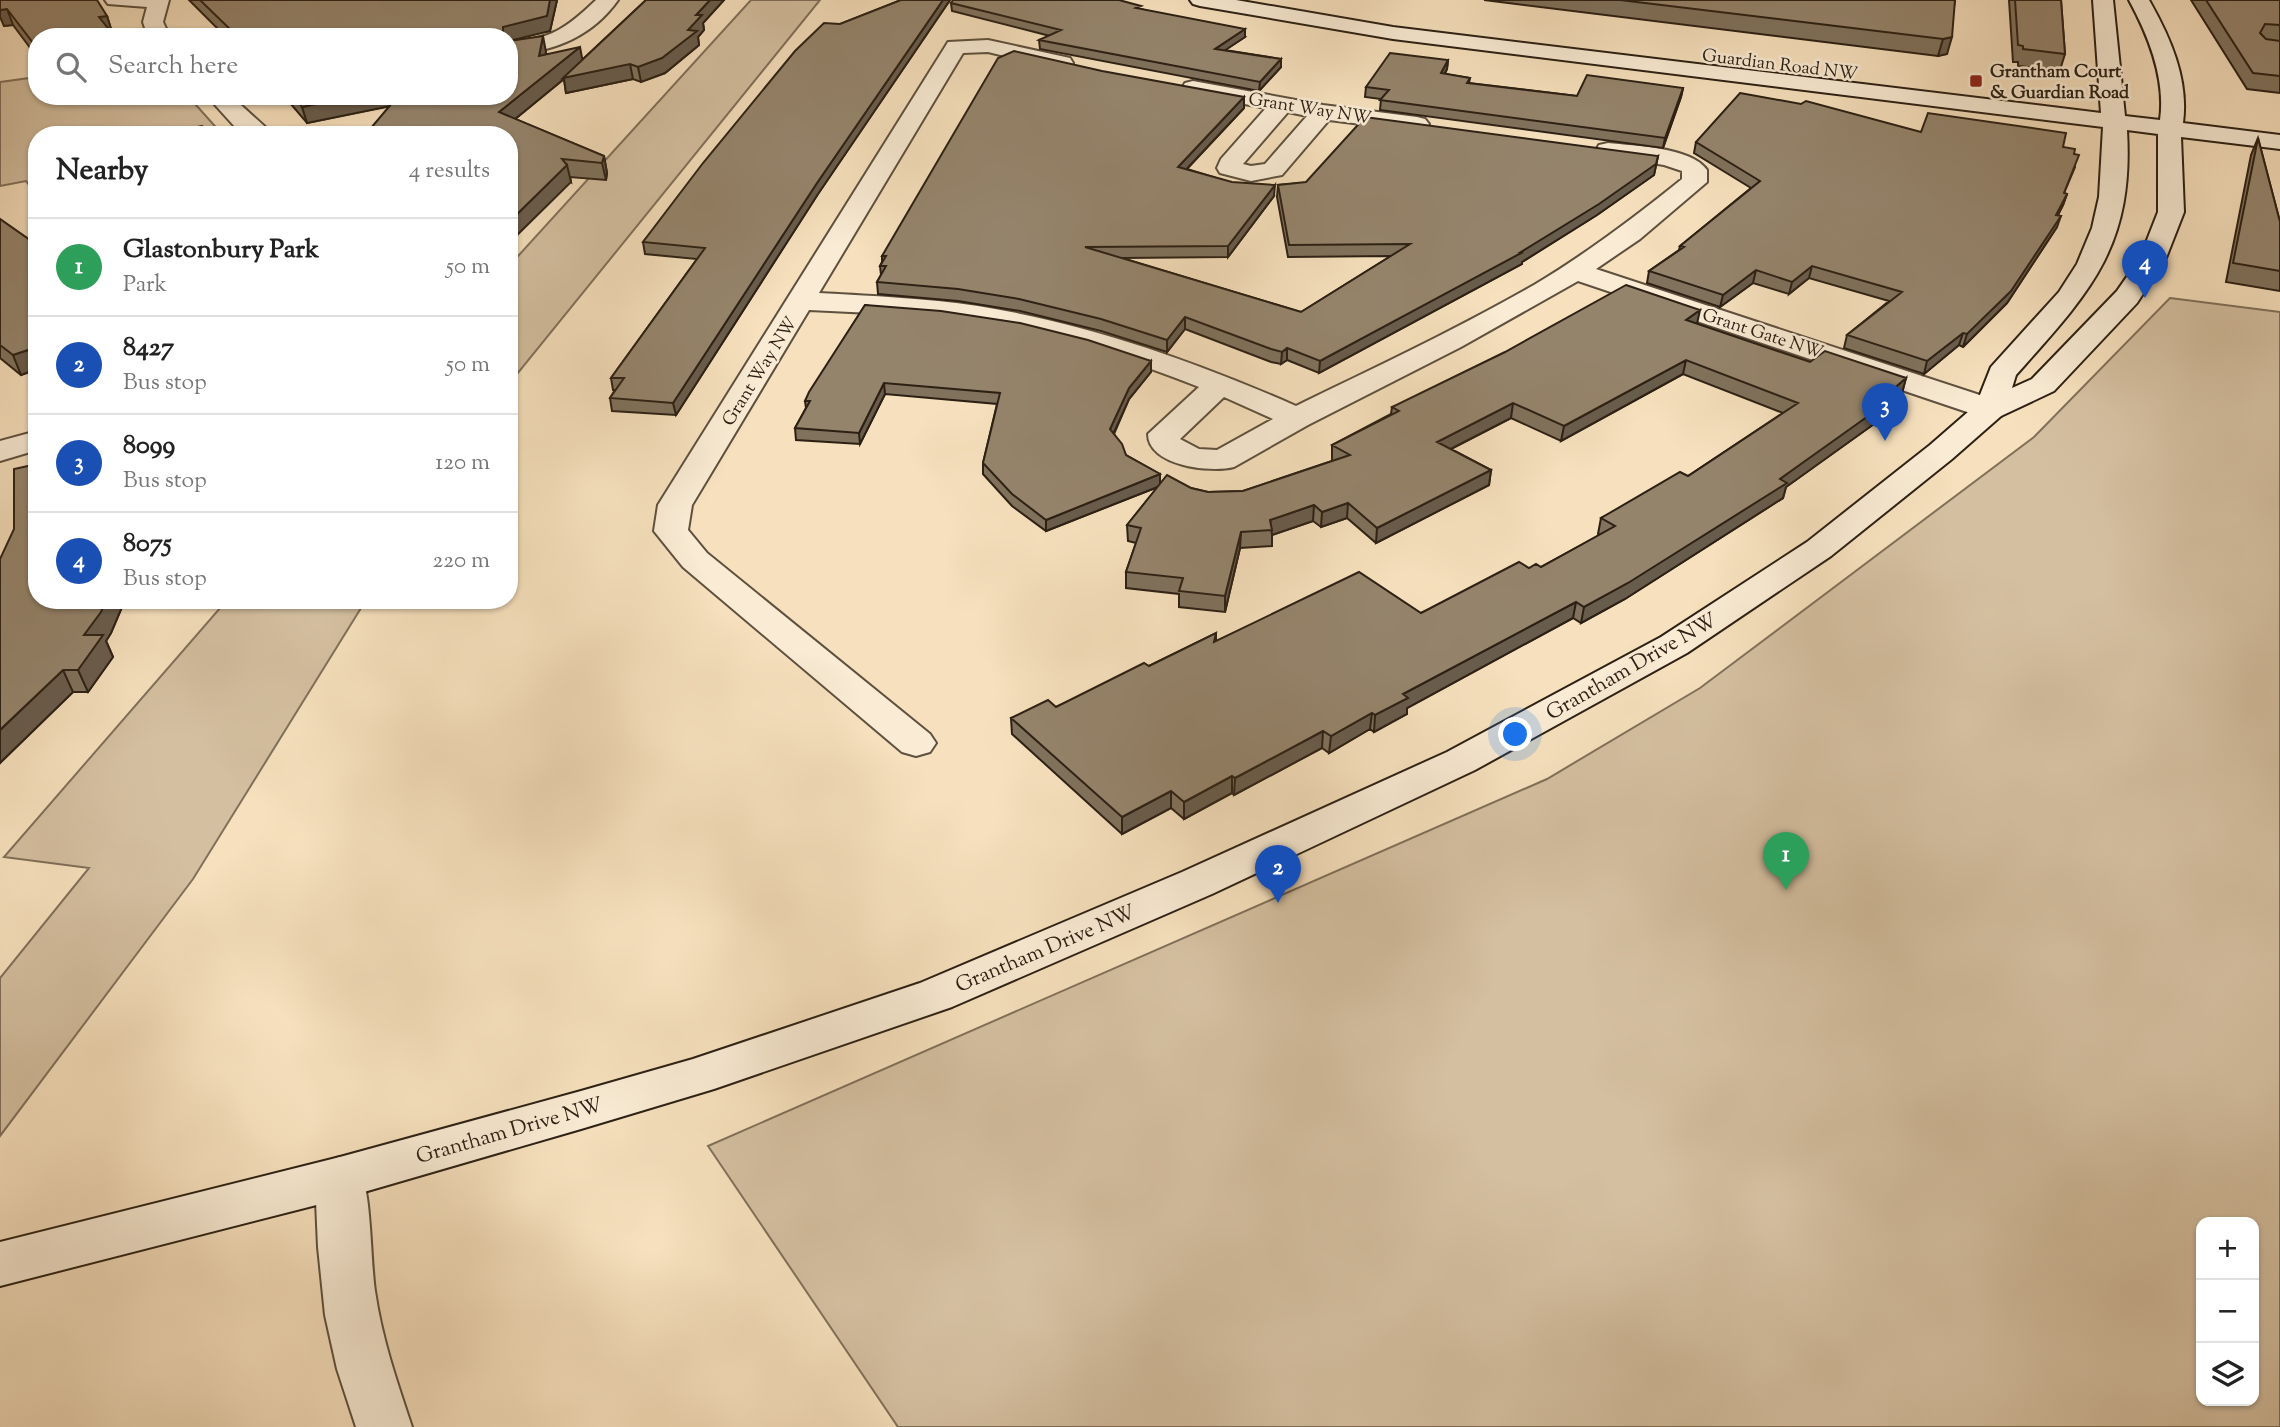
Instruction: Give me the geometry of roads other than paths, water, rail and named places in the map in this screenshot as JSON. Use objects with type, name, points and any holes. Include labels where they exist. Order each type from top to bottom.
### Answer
[{"type":"street","points":[[115,0],[158,1],[153,22],[155,28]]},
{"type":"street","points":[[518,48],[563,40],[608,0]]},
{"type":"street","name":"Guardian Road NW","points":[[1200,0],[1415,36],[2114,113]]},
{"type":"street","name":"Guardian Road NW","points":[[1280,0],[2114,113]]},
{"type":"street","points":[[2139,0],[2160,37],[2165,55],[2167,116]]},
{"type":"street","points":[[1990,409],[2002,373],[2070,297],[2091,264],[2105,228],[2112,197],[2114,113],[2105,11]]},
{"type":"street","points":[[2105,11],[2135,47],[2148,68],[2167,116]]},
{"type":"street","name":"Grant Way NW","points":[[916,743],[695,560],[671,531],[675,505],[956,47],[988,46],[1077,66]]},
{"type":"street","name":"Grant Way NW","points":[[1167,83],[1324,112],[1442,128]]},
{"type":"street","points":[[227,105],[248,126]]},
{"type":"street","points":[[1282,105],[1229,168],[1251,174],[1273,170],[1324,112]]},
{"type":"street","points":[[2114,113],[2280,124]]},
{"type":"street","points":[[2167,116],[2280,142]]},
{"type":"street","name":"Grantham Drive NW","points":[[0,1264],[340,1178],[697,1076],[936,995],[1197,883],[1461,761],[1674,645],[1819,549],[1941,452],[1990,409],[2043,385],[2127,297],[2153,258],[2171,212],[2167,116]]},
{"type":"street","points":[[1221,384],[1164,434],[1164,443],[1192,458],[1223,460],[1297,418],[1463,335],[1576,271],[1676,199],[1694,182],[1696,176],[1691,166],[1668,158],[1586,147]]},
{"type":"street","name":"Grant Gate NW","points":[[1576,271],[1990,409]]},
{"type":"street","name":"Grant Way NW","points":[[802,300],[921,308],[1016,322],[1124,349],[1221,384],[1297,418]]},
{"type":"street","points":[[0,452],[28,443]]},
{"type":"street","points":[[340,1178],[342,1234],[350,1297],[362,1360],[384,1427]]},
{"type":"place","name":"Grantham Court & Guardian Road","points":[[1976,81]]},
{"type":"place","name":"8075","points":[[2145,298]]},
{"type":"place","name":"8099","points":[[1885,441]]},
{"type":"place","name":"Glastonbury Park","points":[[1786,890]]},
{"type":"place","name":"8427","points":[[1278,903]]}]
